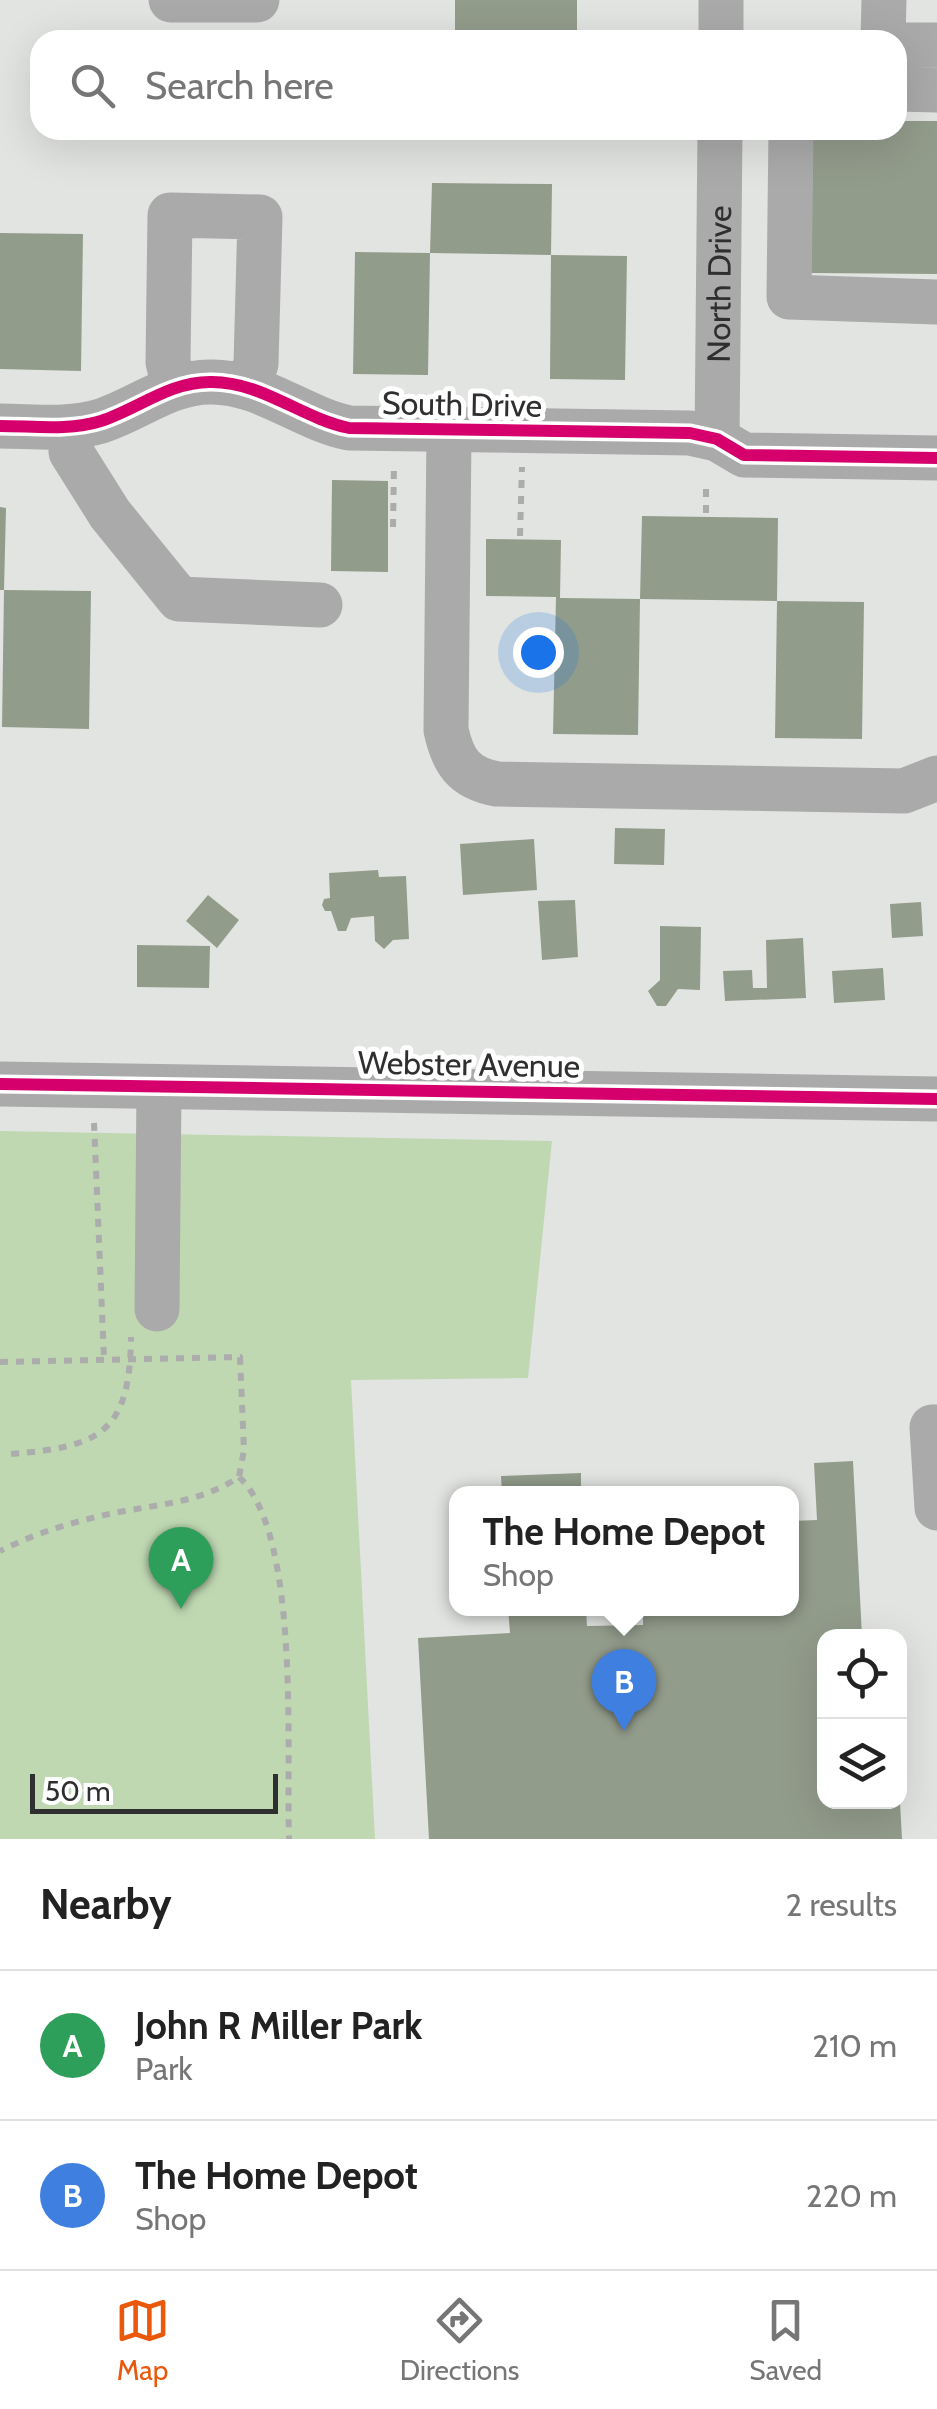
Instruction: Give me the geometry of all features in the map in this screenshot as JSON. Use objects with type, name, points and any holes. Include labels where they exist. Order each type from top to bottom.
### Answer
[{"type":"street","points":[[171,0],[256,0]]},
{"type":"street","points":[[721,0],[721,30]]},
{"type":"street","points":[[883,30],[884,0]]},
{"type":"street","points":[[907,45],[937,45]]},
{"type":"street","points":[[907,89],[937,90]]},
{"type":"street","name":"North Drive","points":[[711,460],[720,140]]},
{"type":"street","points":[[791,140],[789,297],[937,302]]},
{"type":"street","points":[[174,387],[168,362],[170,215],[260,218],[256,364],[247,388]]},
{"type":"street","name":"South Drive","points":[[0,426],[70,427],[103,420],[174,387],[210,382],[247,388],[310,418],[349,428],[690,433],[711,460],[754,456],[937,458]]},
{"type":"street","points":[[70,427],[71,452],[110,514],[179,599],[320,605]]},
{"type":"street","points":[[449,432],[446,730],[456,763],[466,773],[498,784],[904,791],[937,778]]},
{"type":"street","name":"Webster Avenue","points":[[0,1084],[937,1100]]},
{"type":"street","points":[[144,1314],[159,1086]]},
{"type":"street","points":[[937,1427],[932,1427],[937,1508]]},
{"type":"path","points":[[706,513],[711,460]]},
{"type":"path","points":[[392,526],[394,465]]},
{"type":"path","points":[[520,536],[522,467]]},
{"type":"path","points":[[93,1116],[104,1358]]},
{"type":"path","points":[[11,1454],[67,1450],[99,1436],[125,1400],[131,1357],[144,1314]]},
{"type":"path","points":[[0,1362],[240,1357],[244,1450],[239,1478],[260,1504],[282,1597],[290,1839]]},
{"type":"path","points":[[0,1551],[79,1522],[198,1498],[239,1478]]},
{"type":"green space","points":[[0,1131],[552,1141],[528,1378],[351,1380],[375,1839],[0,1839]]},
{"type":"building","points":[[455,0],[577,0],[577,30],[455,30]]},
{"type":"building","points":[[907,121],[937,121],[937,274],[811,273],[813,140],[907,140]]},
{"type":"building","points":[[432,183],[552,184],[551,255],[430,253]]},
{"type":"building","points":[[0,233],[83,234],[81,371],[0,369]]},
{"type":"building","points":[[355,252],[430,253],[428,375],[353,374]]},
{"type":"building","points":[[551,255],[627,256],[625,380],[550,379]]},
{"type":"building","points":[[332,480],[388,481],[388,572],[331,571]]},
{"type":"building","points":[[0,507],[6,508],[4,590],[0,590]]},
{"type":"building","points":[[642,516],[778,518],[777,601],[640,599]]},
{"type":"building","points":[[486,539],[561,540],[560,598],[640,599],[638,735],[553,734],[556,597],[486,596]]},
{"type":"building","points":[[4,590],[91,591],[89,729],[2,727]]},
{"type":"building","points":[[777,601],[864,602],[862,739],[775,738]]},
{"type":"building","points":[[615,828],[665,829],[664,865],[614,864]]},
{"type":"building","points":[[534,839],[537,890],[463,895],[460,844]]},
{"type":"building","points":[[378,870],[379,877],[406,876],[409,939],[393,940],[384,949],[375,941],[374,916],[351,918],[346,931],[338,931],[331,911],[325,911],[322,905],[324,899],[330,898],[329,873]]},
{"type":"building","points":[[208,895],[239,920],[217,948],[186,921]]},
{"type":"building","points":[[575,900],[578,957],[542,960],[538,901]]},
{"type":"building","points":[[921,902],[923,936],[892,938],[890,904]]},
{"type":"building","points":[[660,926],[701,927],[700,990],[678,989],[666,1006],[657,1006],[648,991],[660,980]]},
{"type":"building","points":[[803,938],[806,998],[725,1001],[723,971],[752,970],[753,988],[767,988],[766,940]]},
{"type":"building","points":[[137,945],[210,946],[209,988],[137,987]]},
{"type":"building","points":[[883,968],[885,1000],[834,1003],[832,971]]},
{"type":"building","points":[[853,1461],[862,1629],[817,1629],[817,1809],[900,1809],[902,1839],[429,1839],[418,1638],[510,1633],[509,1616],[586,1616],[587,1626],[643,1625],[643,1616],[799,1616],[799,1521],[817,1520],[814,1463]]},
{"type":"building","points":[[581,1473],[581,1486],[502,1486],[501,1476]]},
{"type":"cycle path","points":[[0,426],[89,424],[181,386],[210,382],[246,387],[349,428],[690,433],[717,439],[744,455],[937,458]]},
{"type":"cycle path","points":[[0,1084],[937,1099]]},
{"type":"place","name":"John R Miller Park","points":[[181,1609]]},
{"type":"place","name":"The Home Depot","points":[[624,1731]]}]
